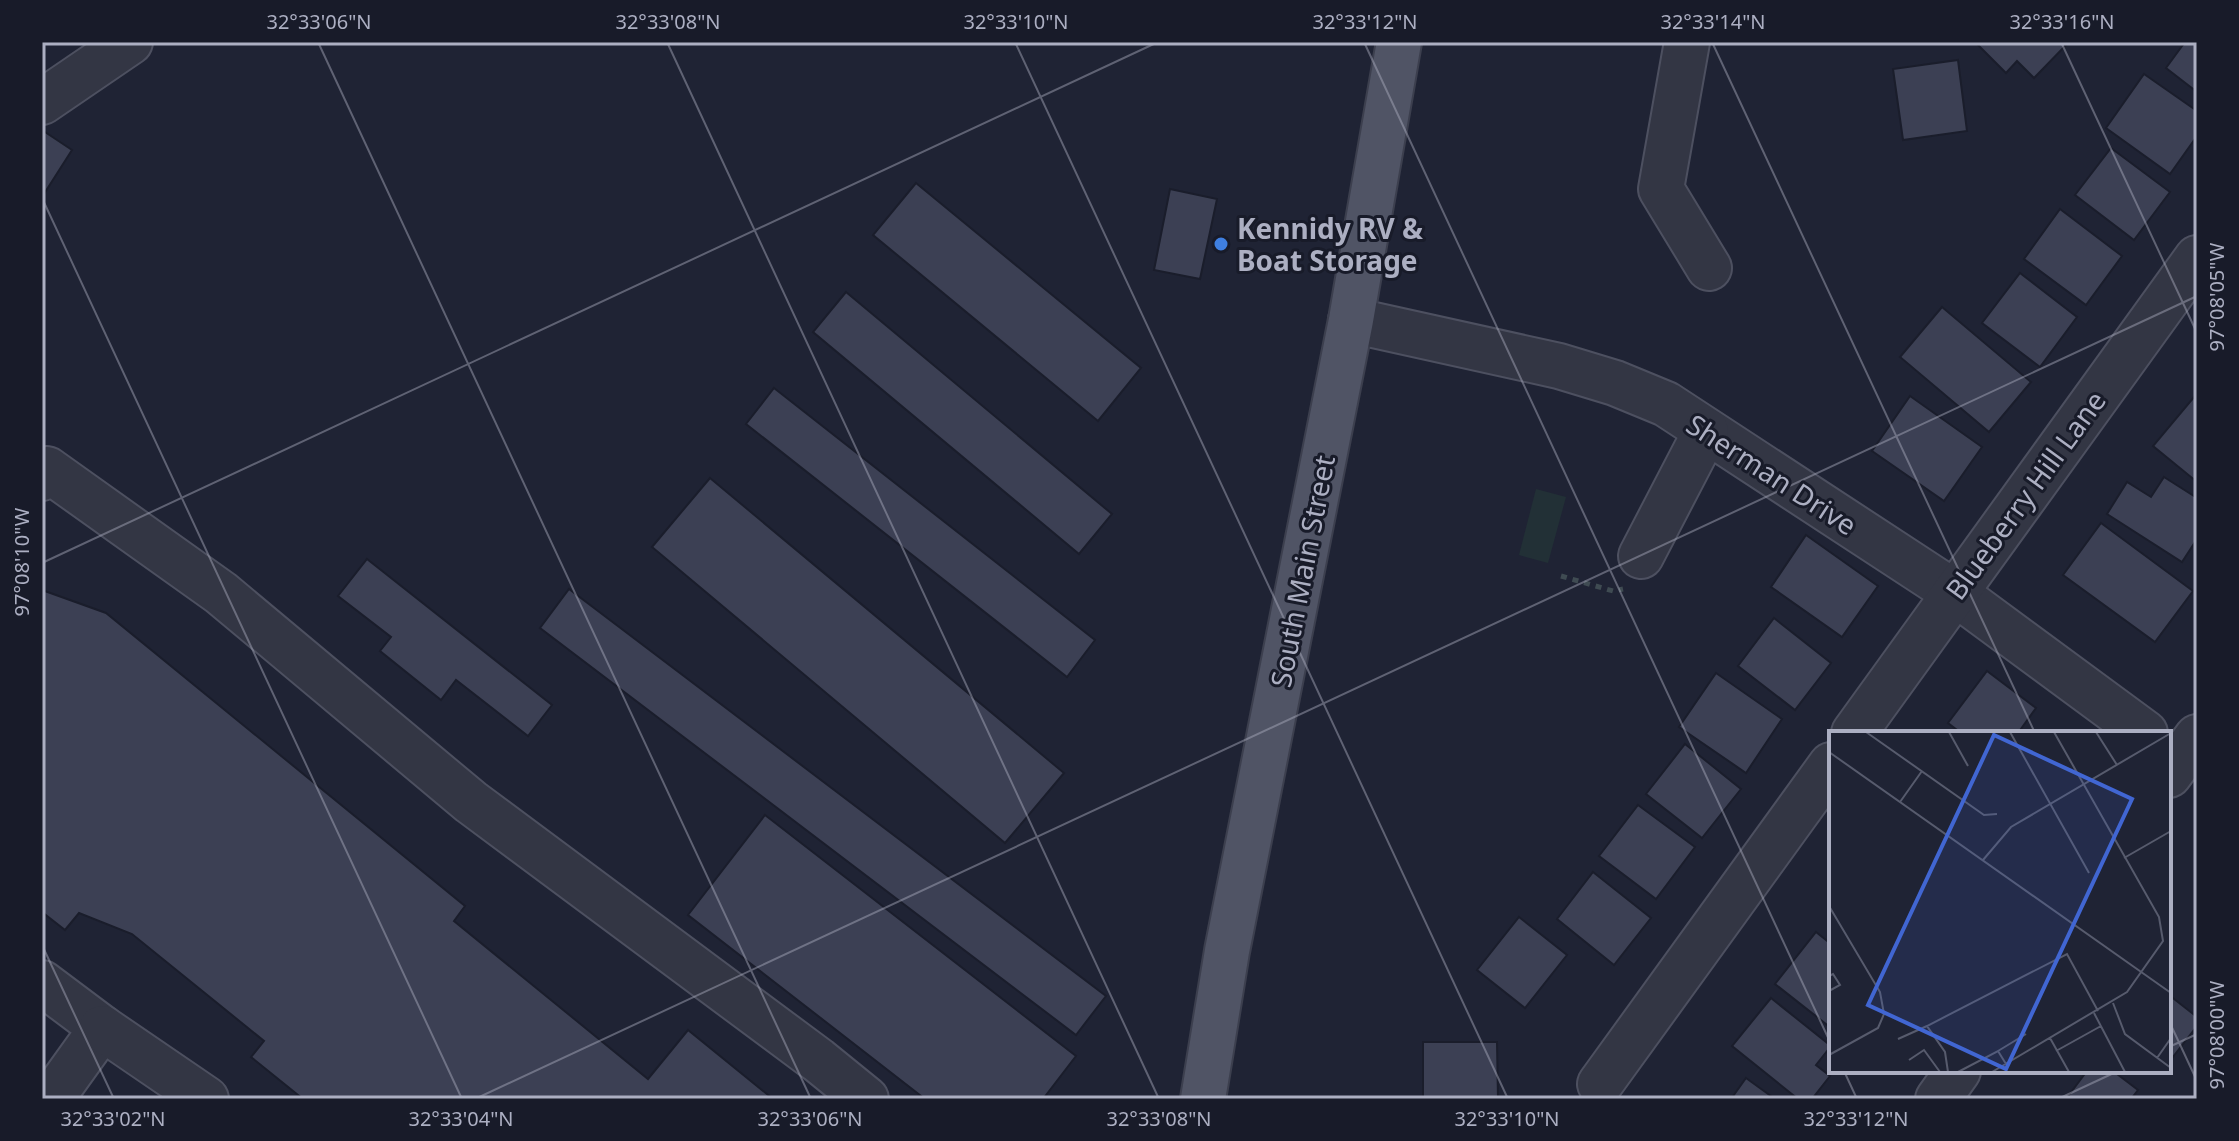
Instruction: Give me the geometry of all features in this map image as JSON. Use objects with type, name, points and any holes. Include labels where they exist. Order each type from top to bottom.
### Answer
[{"type":"main road","name":"South Main Street","points":[[1203,1099],[1227,951],[1351,320],[1399,42]]},
{"type":"street","points":[[42,102],[130,42]]},
{"type":"street","points":[[1687,42],[1661,189],[1709,268]]},
{"type":"street","name":"Blueberry Hill Lane","points":[[1855,731],[2197,258]]},
{"type":"street","name":"Sherman Drive","points":[[1351,320],[1559,366],[1615,383],[1666,404],[1955,593],[2142,731]]},
{"type":"street","points":[[1641,556],[1706,431]]},
{"type":"street","points":[[44,468],[221,593],[471,802],[866,1099]]},
{"type":"street","points":[[1600,1084],[1829,768]]},
{"type":"street","points":[[42,983],[206,1099]]},
{"type":"street","points":[[51,1099],[102,1028]]},
{"type":"street","points":[[1938,1099],[1957,1073]]},
{"type":"path","points":[[1561,576],[1620,591],[1641,556]]},
{"type":"shaded area","points":[[1536,489],[1566,497],[1548,563],[1519,555]]},
{"type":"building","points":[[1975,42],[2069,42],[2034,78],[2017,61],[2006,73]]},
{"type":"building","points":[[2185,42],[2197,42],[2197,92],[2166,68]]},
{"type":"building","points":[[1958,60],[1967,131],[1903,140],[1893,69]]},
{"type":"building","points":[[2144,74],[2197,111],[2197,136],[2170,174],[2106,128]]},
{"type":"building","points":[[42,130],[72,150],[42,197]]},
{"type":"building","points":[[2111,148],[2170,192],[2134,240],[2075,195]]},
{"type":"building","points":[[916,183],[1141,368],[1098,421],[873,235]]},
{"type":"building","points":[[1170,189],[1217,199],[1200,279],[1154,270]]},
{"type":"building","points":[[2060,209],[2122,256],[2086,305],[2024,259]]},
{"type":"building","points":[[2020,273],[2077,317],[2040,367],[1982,323]]},
{"type":"building","points":[[846,292],[1112,514],[1079,554],[813,332]]},
{"type":"building","points":[[1942,307],[2031,382],[1989,432],[1900,357]]},
{"type":"building","points":[[774,388],[1095,640],[1067,677],[746,424]]},
{"type":"building","points":[[1910,396],[1982,447],[1944,501],[1872,451]]},
{"type":"building","points":[[2194,397],[2197,400],[2197,482],[2153,446]]},
{"type":"building","points":[[2164,477],[2197,498],[2197,539],[2182,562],[2107,514],[2127,482],[2151,497]]},
{"type":"building","points":[[710,478],[1064,773],[1005,843],[652,547]]},
{"type":"building","points":[[2101,523],[2193,591],[2155,642],[2063,575]]},
{"type":"building","points":[[1806,535],[1878,586],[1842,637],[1771,587]]},
{"type":"building","points":[[367,559],[552,705],[528,736],[456,680],[441,700],[380,651],[391,637],[338,596]]},
{"type":"building","points":[[569,589],[1106,996],[1076,1035],[540,628]]},
{"type":"building","points":[[42,590],[106,613],[465,906],[454,921],[648,1079],[688,1030],[773,1099],[303,1099],[251,1057],[264,1041],[132,934],[79,913],[65,930],[42,912]]},
{"type":"building","points":[[1774,618],[1831,663],[1795,710],[1738,666]]},
{"type":"building","points":[[1987,671],[2036,708],[2019,731],[1958,731],[1948,723]]},
{"type":"building","points":[[1716,673],[1782,719],[1746,773],[1679,727]]},
{"type":"building","points":[[1685,744],[1741,789],[1702,838],[1646,794]]},
{"type":"building","points":[[1638,805],[1695,847],[1656,899],[1599,856]]},
{"type":"building","points":[[765,815],[1076,1056],[1043,1099],[925,1099],[688,915]]},
{"type":"building","points":[[1593,872],[1651,918],[1614,965],[1557,919]]},
{"type":"building","points":[[1519,917],[1567,955],[1525,1008],[1477,970]]},
{"type":"building","points":[[1816,932],[1829,942],[1829,1026],[1775,984]]},
{"type":"building","points":[[2171,997],[2197,1017],[2197,1026],[2171,1059]]},
{"type":"building","points":[[1771,998],[1829,1044],[1816,1065],[1830,1076],[1812,1099],[1798,1099],[1732,1046]]},
{"type":"building","points":[[1423,1042],[1497,1042],[1498,1099],[1423,1099]]},
{"type":"building","points":[[2086,1073],[2116,1073],[2138,1090],[2131,1099],[2066,1099]]},
{"type":"building","points":[[1746,1078],[1775,1099],[1731,1099]]},
{"type":"place","name":"Kennidy RV & Boat Storage","points":[[1221,244]]}]
